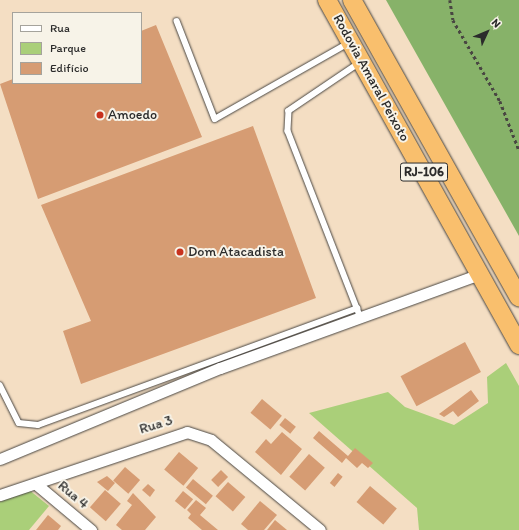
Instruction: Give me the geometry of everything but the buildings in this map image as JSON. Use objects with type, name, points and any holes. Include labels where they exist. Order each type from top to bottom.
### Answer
[{"type":"highway","name":"Rodovia Amaral Peixoto","points":[[327,0],[519,345]]},
{"type":"highway","name":"Rodovia Amaral Peixoto","points":[[352,0],[519,297]]},
{"type":"street","points":[[0,459],[359,312],[480,274]]},
{"type":"street","name":"Rua 3","points":[[0,495],[36,484],[176,433],[197,433],[211,440],[320,530]]},
{"type":"street","name":"Rua 4","points":[[36,484],[91,530]]},
{"type":"lane","points":[[177,21],[215,119],[351,42]]},
{"type":"lane","points":[[0,385],[19,423],[38,425],[359,312],[288,131],[289,111],[362,62]]},
{"type":"path","points":[[450,0],[453,20],[500,101],[519,150]]},
{"type":"green space","points":[[386,0],[519,0],[519,236]]},
{"type":"green space","points":[[506,363],[519,386],[519,530],[419,530],[417,508],[309,413],[388,392],[405,407],[454,425],[488,403],[487,377]]},
{"type":"green space","points":[[28,489],[49,506],[29,530],[0,530],[0,502]]},
{"type":"place","name":"Amoedo","points":[[100,115]]},
{"type":"place","name":"Dom Atacadista","points":[[180,252]]}]
